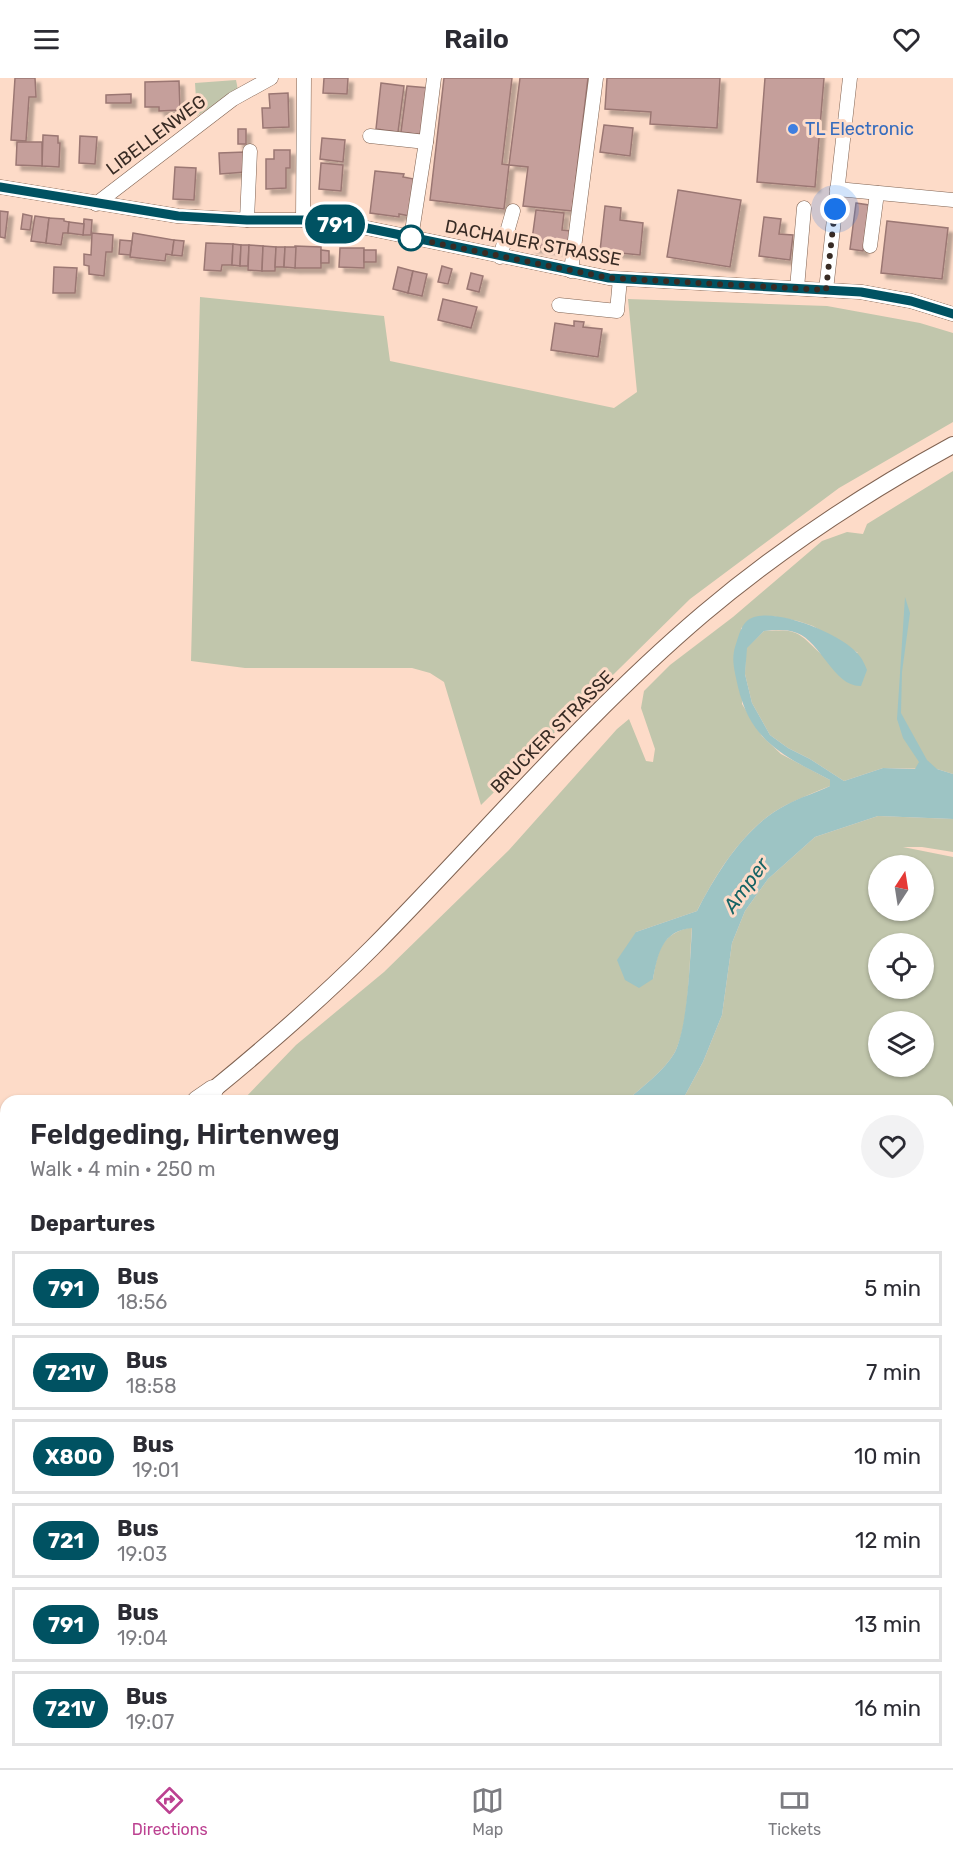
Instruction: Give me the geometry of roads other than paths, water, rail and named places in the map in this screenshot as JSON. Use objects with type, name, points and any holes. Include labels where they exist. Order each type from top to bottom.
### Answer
[{"type":"main road","name":"BRUCKER STRASSE","points":[[206,1095],[281,1034],[371,948],[608,702],[702,614],[762,566],[812,531],[953,445]]},
{"type":"street","name":"LIBELLENWEG","points":[[96,204],[233,99],[271,78]]},
{"type":"street","points":[[303,220],[304,78]]},
{"type":"street","points":[[411,238],[434,78]]},
{"type":"street","points":[[571,271],[596,78]]},
{"type":"street","points":[[826,290],[850,78]]},
{"type":"street","points":[[370,136],[426,142]]},
{"type":"street","points":[[247,220],[250,151]]},
{"type":"street","name":"DACHAUER STRASSE","points":[[0,187],[178,216],[303,220],[357,226],[500,257],[620,279],[861,292],[911,301],[953,314]]},
{"type":"street","points":[[837,189],[953,200]]},
{"type":"street","points":[[870,246],[877,193]]},
{"type":"street","points":[[797,288],[804,208]]},
{"type":"street","points":[[500,257],[513,211]]},
{"type":"street","points":[[559,305],[617,311],[620,279]]},
{"type":"water","name":"Amper","points":[[905,597],[910,613],[902,672],[901,713],[927,760],[937,769],[953,774],[953,819],[878,816],[815,837],[768,879],[745,911],[732,943],[722,1015],[703,1062],[685,1095],[633,1095],[659,1072],[675,1052],[686,1009],[692,928],[682,930],[668,939],[657,960],[653,979],[639,988],[625,980],[617,960],[636,932],[697,911],[723,866],[758,825],[786,805],[830,786],[830,780],[784,755],[761,734],[751,721],[738,687],[733,662],[735,647],[743,625],[754,617],[765,615],[809,625],[825,631],[850,646],[861,657],[867,670],[861,686],[851,684],[835,672],[806,638],[789,631],[764,631],[747,648],[745,674],[752,703],[770,735],[788,748],[844,781],[883,768],[915,769],[919,762],[903,738],[897,719]]},
{"type":"place","name":"TL Electronic","points":[[793,129]]}]
